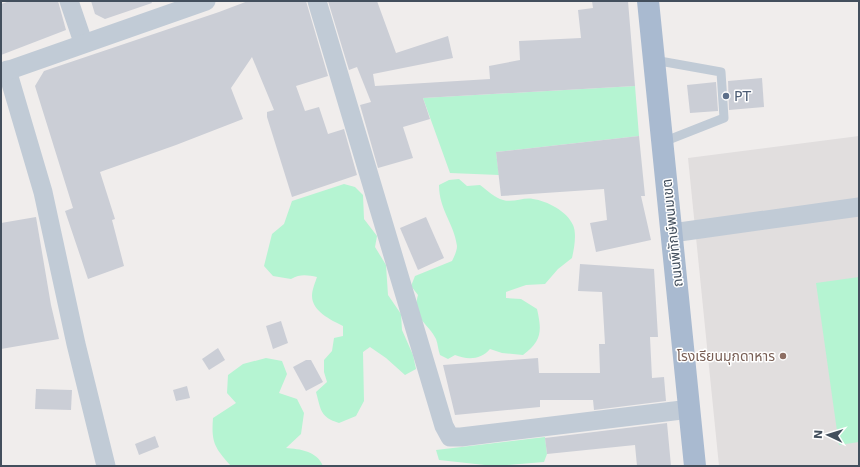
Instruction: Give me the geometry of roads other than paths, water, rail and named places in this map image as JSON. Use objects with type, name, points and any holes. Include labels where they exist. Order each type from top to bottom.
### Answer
[{"type":"main road","name":"ถนนพิทักษ์พนมเขต","points":[[648,1],[695,466]]},
{"type":"street","points":[[69,1],[83,42]]},
{"type":"street","points":[[317,1],[444,426],[450,436],[461,437],[690,409]]},
{"type":"street","points":[[106,466],[76,344],[43,192],[4,72],[83,42],[199,2]]},
{"type":"street","points":[[672,232],[859,208]]},
{"type":"lane","points":[[654,60],[721,72],[724,118],[663,142]]},
{"type":"place","name":"PT","points":[[726,96]]},
{"type":"place","name":"โรงเรียนมุกดาหาร","points":[[783,356]]}]
